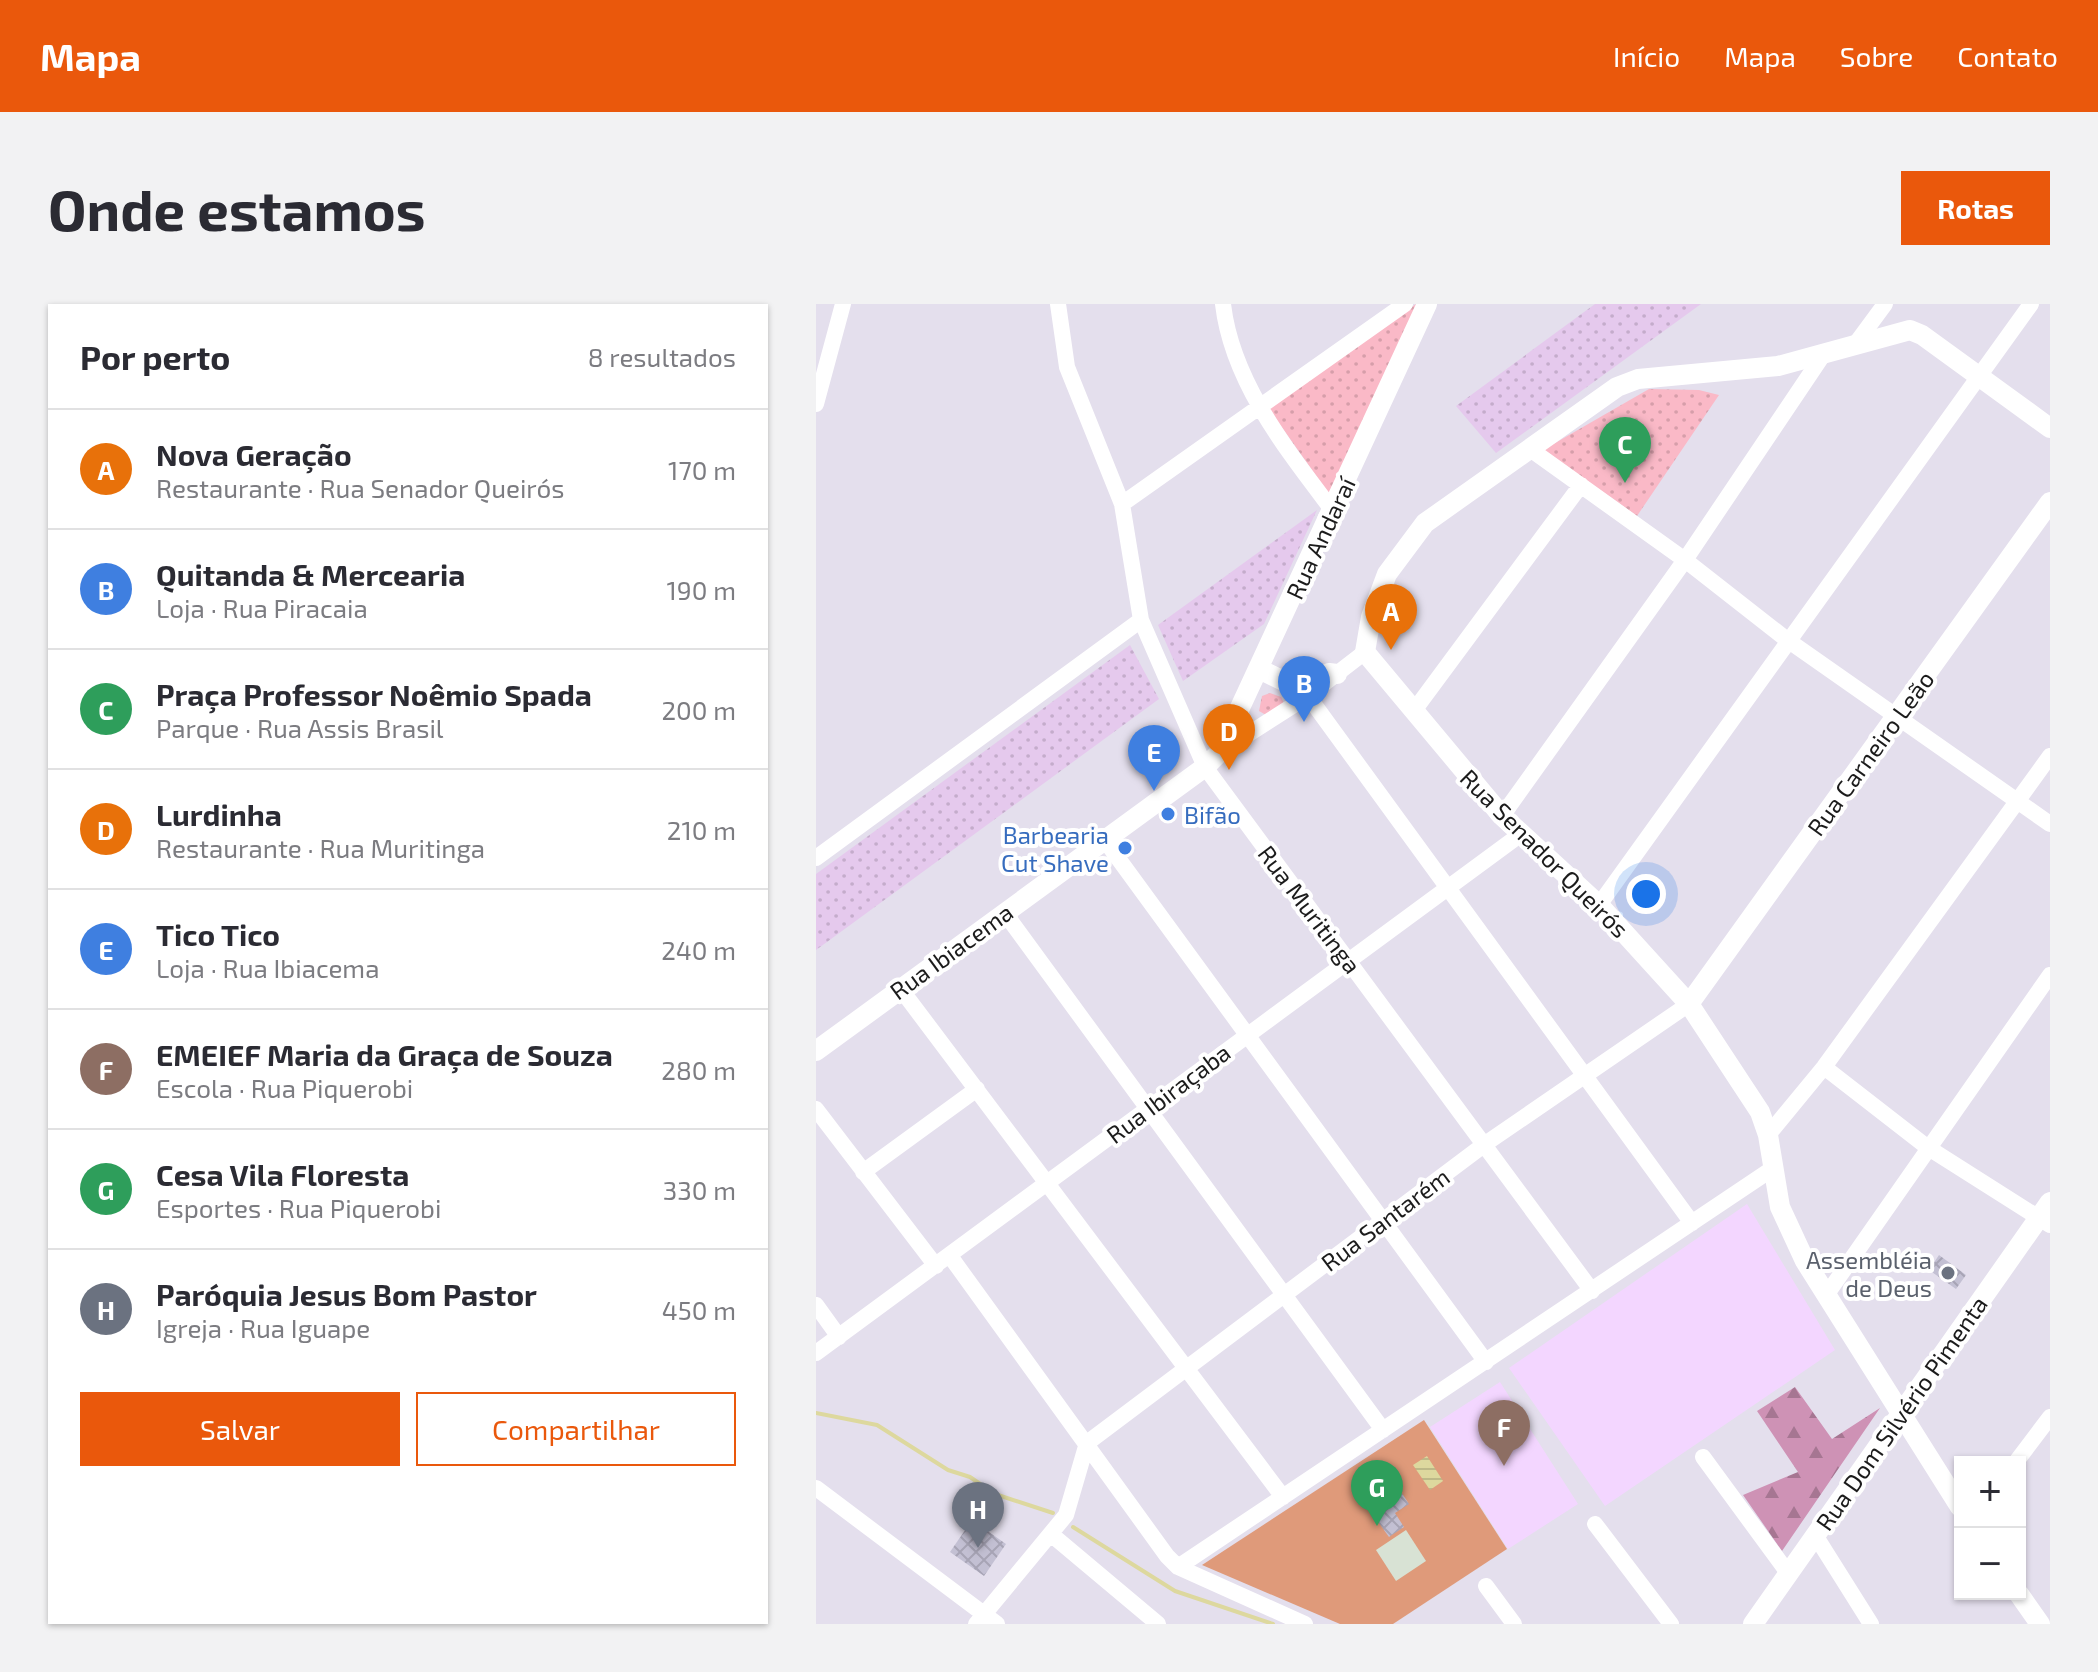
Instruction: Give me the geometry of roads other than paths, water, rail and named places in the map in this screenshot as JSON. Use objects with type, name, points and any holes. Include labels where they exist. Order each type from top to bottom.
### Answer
[{"type":"street","points":[[816,404],[843,304]]},
{"type":"street","name":"Rua Muritinga","points":[[1058,304],[1067,367],[1122,504],[1141,620],[1212,760],[1348,960],[1592,1291]]},
{"type":"street","points":[[1223,304],[1235,356],[1261,407],[1333,511]]},
{"type":"street","points":[[1122,504],[1405,304]]},
{"type":"street","name":"Rua Andaraí","points":[[1212,760],[1259,669],[1427,304]]},
{"type":"street","points":[[1857,342],[1885,304]]},
{"type":"street","points":[[1599,905],[1786,639],[2031,304]]},
{"type":"street","points":[[1365,652],[1371,617],[1387,574],[1402,549],[1425,523],[1617,387],[1638,379],[1778,366],[1905,330],[1917,332],[2050,428]]},
{"type":"street","points":[[1502,816],[1685,560],[1825,352]]},
{"type":"street","points":[[1530,449],[1685,560],[1786,639],[2050,824]]},
{"type":"street","points":[[1413,712],[1581,485]]},
{"type":"street","name":"Rua Carneiro Leão","points":[[1689,1004],[2050,502]]},
{"type":"street","points":[[816,858],[1141,620]]},
{"type":"street","name":"Rua Ibiacema","points":[[816,1051],[1212,760],[1308,696],[1365,652]]},
{"type":"street","name":"Rua Senador Queirós","points":[[1365,652],[1502,816],[1599,905],[1689,1004],[1760,1112],[1768,1135],[1780,1207],[1805,1261],[1954,1498]]},
{"type":"street","points":[[1259,669],[1298,688],[1329,673],[1337,674]]},
{"type":"street","points":[[1308,696],[1692,1223]]},
{"type":"street","points":[[1768,1135],[1824,1067],[2050,756]]},
{"type":"street","name":"Rua Ibiraçaba","points":[[816,1353],[1521,834]]},
{"type":"street","points":[[1104,839],[1249,1032],[1486,1362]]},
{"type":"street","points":[[1004,912],[1383,1430]]},
{"type":"street","points":[[1827,1294],[2050,975]]},
{"type":"street","points":[[900,988],[1283,1497]]},
{"type":"street","name":"Rua Santarém","points":[[1087,1443],[1485,1144],[1689,1004]]},
{"type":"street","points":[[1824,1067],[1927,1147],[2046,1215]]},
{"type":"street","points":[[863,1172],[977,1089]]},
{"type":"street","points":[[816,1109],[863,1172],[943,1261],[1087,1443],[1161,1549],[1178,1567],[1305,1624]]},
{"type":"street","points":[[1178,1567],[1772,1169]]},
{"type":"street","name":"Rua Dom Silvério Pimenta","points":[[1753,1624],[2046,1215]]},
{"type":"street","points":[[816,1305],[839,1337]]},
{"type":"street","points":[[2021,1456],[2050,1417]]},
{"type":"street","points":[[816,1488],[986,1620],[1052,1535],[1072,1503],[1087,1443]]},
{"type":"street","points":[[1703,1457],[1788,1573]]},
{"type":"street","points":[[1595,1524],[1671,1624]]},
{"type":"street","points":[[1052,1535],[1158,1624]]},
{"type":"street","points":[[1815,1535],[1871,1624]]},
{"type":"street","points":[[1486,1586],[1514,1624]]},
{"type":"street","points":[[2023,1600],[2040,1624]]},
{"type":"waterway","points":[[816,1413],[877,1425],[948,1470],[970,1477],[995,1494],[1053,1513]]},
{"type":"waterway","points":[[1073,1527],[1175,1591],[1273,1624]]},
{"type":"place","name":"Praça Professor Noêmio Spada","points":[[1625,483]]},
{"type":"place","name":"Nova Geração","points":[[1391,650]]},
{"type":"place","name":"Quitanda & Mercearia","points":[[1304,722]]},
{"type":"place","name":"Lurdinha","points":[[1229,770]]},
{"type":"place","name":"Tico Tico","points":[[1154,791]]},
{"type":"place","name":"Bifão","points":[[1168,814]]},
{"type":"place","name":"Barbearia Cut Shave","points":[[1125,848]]},
{"type":"place","name":"Assembléia de Deus","points":[[1948,1273]]},
{"type":"place","name":"EMEIEF Maria da Graça de Souza","points":[[1504,1466]]},
{"type":"place","name":"Cesa Vila Floresta","points":[[1377,1526]]},
{"type":"place","name":"Paróquia Jesus Bom Pastor","points":[[978,1548]]}]
